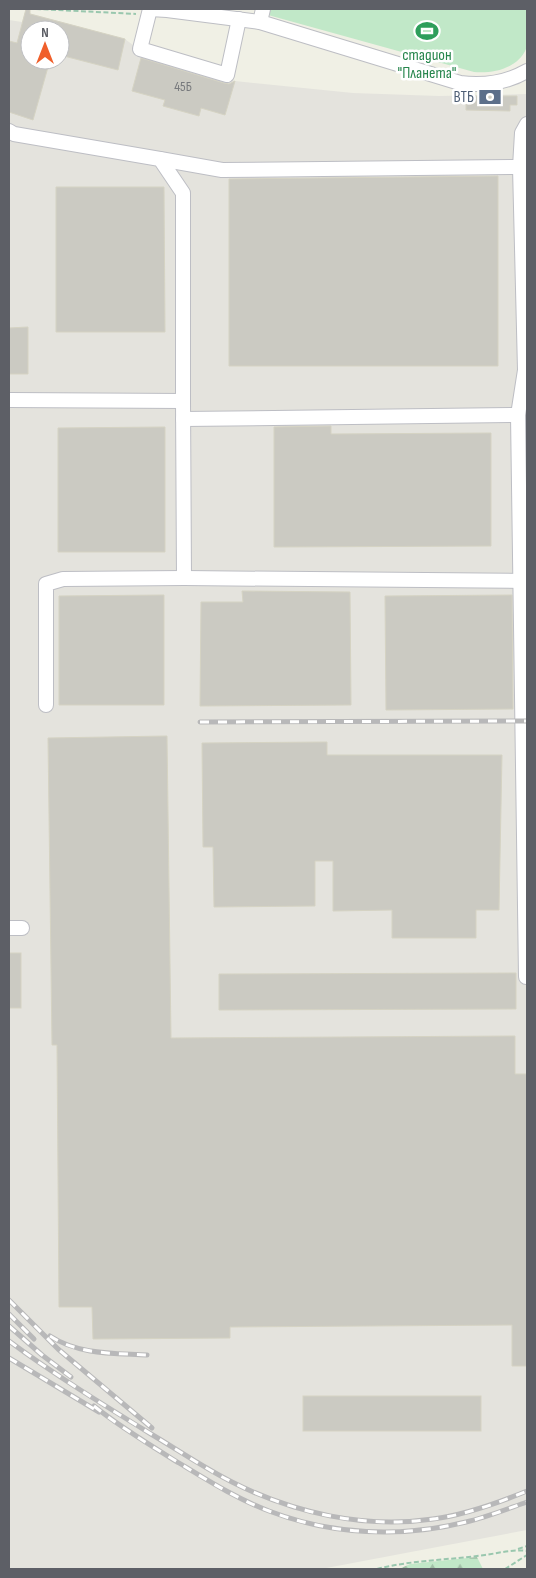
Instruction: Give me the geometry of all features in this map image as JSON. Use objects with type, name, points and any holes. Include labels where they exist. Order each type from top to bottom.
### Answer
[{"type":"street","points":[[239,19],[227,75],[140,49],[150,9],[167,9],[239,19],[262,16],[460,83],[477,85],[495,83],[527,71]]},
{"type":"street","points":[[526,977],[524,581],[518,415],[526,370],[520,167],[522,133],[527,124]]},
{"type":"street","points":[[9,131],[14,134],[222,170],[520,167]]},
{"type":"street","points":[[160,159],[183,193],[182,401],[184,578]]},
{"type":"street","points":[[9,400],[182,401]]},
{"type":"street","points":[[183,419],[518,415]]},
{"type":"street","points":[[46,705],[46,584],[63,579],[184,578],[524,581]]},
{"type":"path","points":[[36,9],[135,14]]},
{"type":"path","points":[[377,1569],[394,1565],[486,1555],[517,1550],[527,1546]]},
{"type":"path","points":[[517,1550],[527,1551]]},
{"type":"path","points":[[505,1569],[527,1555]]},
{"type":"shaded area","points":[[25,12],[55,20],[23,20]]},
{"type":"shaded area","points":[[9,20],[20,22],[20,70],[70,70],[70,24],[125,39],[142,54],[235,81],[353,93],[439,96],[527,94],[527,1530],[321,1569],[9,1569]]},
{"type":"green space","name":"стадион \"Планета\"","points":[[270,9],[527,9],[527,46],[522,56],[511,65],[497,71],[474,72],[268,15]]},
{"type":"green space","points":[[477,1557],[483,1569],[399,1569],[410,1564]]},
{"type":"building","points":[[26,9],[30,9],[30,14],[53,20],[23,20]]},
{"type":"building","points":[[70,25],[125,39],[118,70],[70,58]]},
{"type":"building","points":[[20,32],[20,70],[47,70],[33,120],[9,112],[9,41],[17,43]]},
{"type":"building","points":[[141,58],[224,83],[229,84],[235,81],[225,115],[201,108],[199,116],[163,106],[165,100],[132,91]]},
{"type":"building","points":[[466,96],[517,96],[517,105],[510,105],[510,111],[466,110]]},
{"type":"building","points":[[498,176],[498,366],[229,366],[229,179]]},
{"type":"building","points":[[56,187],[164,187],[165,332],[56,332]]},
{"type":"building","points":[[28,327],[28,374],[9,374],[9,328]]},
{"type":"building","points":[[331,426],[331,434],[491,433],[491,546],[274,547],[274,427]]},
{"type":"building","points":[[165,427],[165,552],[58,552],[58,428]]},
{"type":"building","points":[[242,591],[350,592],[351,705],[200,706],[201,602],[243,602]]},
{"type":"building","points":[[164,595],[164,705],[59,705],[59,596]]},
{"type":"building","points":[[512,595],[513,709],[386,710],[385,596]]},
{"type":"building","points":[[167,736],[171,1038],[515,1036],[515,1074],[527,1074],[527,1366],[512,1366],[512,1325],[230,1327],[230,1338],[93,1339],[92,1307],[59,1307],[57,1045],[52,1045],[48,738]]},
{"type":"building","points":[[327,742],[327,755],[502,755],[499,910],[476,910],[476,938],[392,938],[392,910],[333,911],[333,861],[315,861],[315,906],[214,907],[213,847],[203,847],[202,743]]},
{"type":"building","points":[[9,953],[21,953],[21,1008],[9,1008]]},
{"type":"building","points":[[516,973],[516,1009],[219,1010],[219,974]]},
{"type":"building","points":[[303,1396],[481,1396],[481,1431],[303,1431]]},
{"type":"railway","points":[[200,722],[527,721]]},
{"type":"railway","points":[[9,1300],[58,1349],[152,1428]]},
{"type":"railway","points":[[9,1314],[34,1339]]},
{"type":"railway","points":[[9,1326],[71,1377]]},
{"type":"railway","points":[[50,1336],[73,1347],[85,1350],[147,1355]]},
{"type":"railway","points":[[9,1341],[79,1389],[211,1471],[255,1493],[304,1510],[356,1520],[407,1522],[469,1512],[527,1491]]},
{"type":"railway","points":[[9,1358],[99,1412]]},
{"type":"railway","points":[[94,1406],[146,1443],[234,1495],[269,1511],[317,1525],[366,1532],[417,1530],[474,1520],[527,1502]]},
{"type":"place","name":"стадион \"Планета\"","points":[[427,31]]},
{"type":"place","name":"ВТБ","points":[[490,97]]}]
